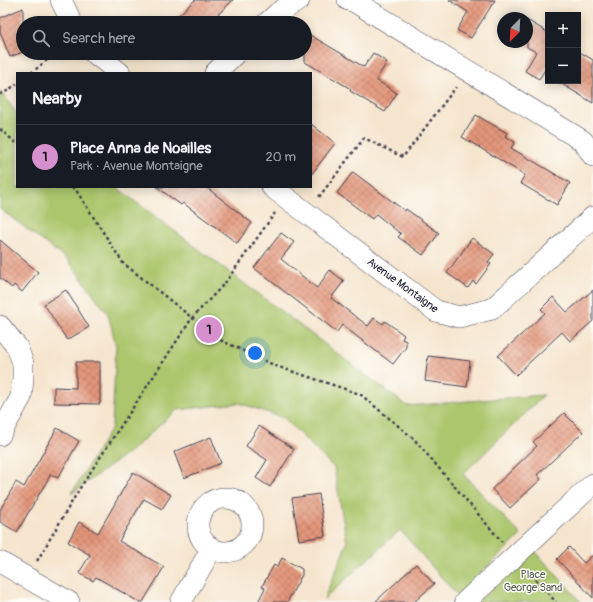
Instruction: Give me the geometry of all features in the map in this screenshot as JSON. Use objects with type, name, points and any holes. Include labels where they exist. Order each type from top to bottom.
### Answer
[{"type":"street","points":[[61,0],[69,16]]},
{"type":"street","points":[[275,16],[299,0]]},
{"type":"street","points":[[348,0],[355,2],[583,141],[593,156]]},
{"type":"street","points":[[103,60],[119,72]]},
{"type":"street","points":[[216,72],[229,60]]},
{"type":"street","name":"Avenue Montaigne","points":[[279,192],[436,311],[458,317],[492,309],[593,217]]},
{"type":"street","points":[[0,326],[17,347],[23,363],[23,379],[21,397],[0,435]]},
{"type":"street","points":[[464,602],[593,484]]},
{"type":"street","points":[[181,602],[212,548]]},
{"type":"street","points":[[0,562],[69,602]]},
{"type":"path","points":[[32,72],[47,60]]},
{"type":"path","points":[[306,213],[364,138],[403,157],[468,71]]},
{"type":"path","points":[[0,94],[16,85]]},
{"type":"path","points":[[0,129],[16,143]]},
{"type":"path","points":[[73,188],[123,263],[220,340],[276,366],[360,394],[414,439],[514,557],[556,602]]},
{"type":"path","points":[[27,578],[80,488],[192,318],[225,283],[279,192]]},
{"type":"green space","points":[[0,90],[16,112],[16,188],[117,188],[407,406],[544,395],[463,474],[521,535],[457,595],[400,530],[324,599],[347,543],[334,468],[284,418],[239,403],[177,410],[133,449],[71,494],[112,427],[116,346],[108,314],[68,260],[0,209]]},
{"type":"green space","name":"Place George Sand","points":[[534,550],[581,602],[477,602]]},
{"type":"building","points":[[195,0],[233,0],[216,16],[178,16]]},
{"type":"building","points":[[449,0],[495,0],[471,38],[457,30],[468,12]]},
{"type":"building","points":[[23,8],[23,16],[16,16],[16,55],[10,57],[0,32],[0,18]]},
{"type":"building","points":[[533,24],[545,31],[545,70],[539,79],[525,71],[536,52],[529,48],[533,48]]},
{"type":"building","points":[[312,36],[364,67],[373,53],[387,62],[376,80],[397,93],[385,112],[350,91],[351,89],[305,62],[305,60],[312,60]]},
{"type":"building","points":[[581,53],[593,60],[593,103],[562,84],[581,84]]},
{"type":"building","points":[[476,115],[507,133],[505,136],[515,142],[511,148],[570,183],[557,205],[520,183],[525,175],[462,137]]},
{"type":"building","points":[[312,125],[335,143],[312,174]]},
{"type":"building","points":[[353,172],[405,211],[406,209],[439,233],[423,255],[398,237],[401,234],[376,214],[372,219],[337,193]]},
{"type":"building","points":[[158,188],[207,188],[252,223],[237,243],[183,203],[181,205]]},
{"type":"building","points":[[281,233],[294,242],[281,259],[317,288],[330,270],[344,281],[331,298],[368,326],[374,318],[383,324],[385,321],[404,335],[402,339],[406,341],[406,347],[393,364],[342,325],[337,332],[254,268]]},
{"type":"building","points":[[472,238],[494,254],[488,262],[491,264],[476,284],[473,281],[468,288],[447,273]]},
{"type":"building","points":[[0,240],[38,272],[22,292],[14,285],[12,288],[0,278]]},
{"type":"building","points":[[66,290],[89,327],[67,340],[44,304]]},
{"type":"building","points":[[593,290],[593,321],[570,341],[562,332],[516,375],[498,356],[545,313],[541,309],[553,297],[567,312]]},
{"type":"building","points":[[428,356],[470,361],[467,387],[425,381]]},
{"type":"building","points":[[76,362],[100,362],[100,404],[54,403],[54,387],[76,388]]},
{"type":"building","points":[[564,413],[583,432],[537,475],[541,479],[510,508],[492,489],[537,446],[533,442]]},
{"type":"building","points":[[259,426],[294,449],[270,487],[256,478],[267,460],[246,446]]},
{"type":"building","points":[[57,428],[79,441],[58,478],[51,474],[17,532],[0,522],[0,510],[16,482],[24,487]]},
{"type":"building","points":[[211,437],[221,463],[184,478],[174,452]]},
{"type":"building","points":[[133,472],[171,495],[162,509],[144,499],[119,541],[164,567],[143,602],[139,602],[96,577],[93,581],[79,573],[90,555],[68,542],[79,522],[98,533]]},
{"type":"building","points":[[319,494],[325,536],[299,540],[292,498]]},
{"type":"building","points":[[569,547],[584,563],[593,555],[593,598],[557,559]]},
{"type":"building","points":[[282,558],[302,569],[302,575],[287,602],[258,602],[265,588],[262,586],[274,565],[277,567]]},
{"type":"building","points":[[416,564],[434,584],[414,602],[375,602]]},
{"type":"place","name":"Place Anna de Noailles","points":[[209,330]]}]
